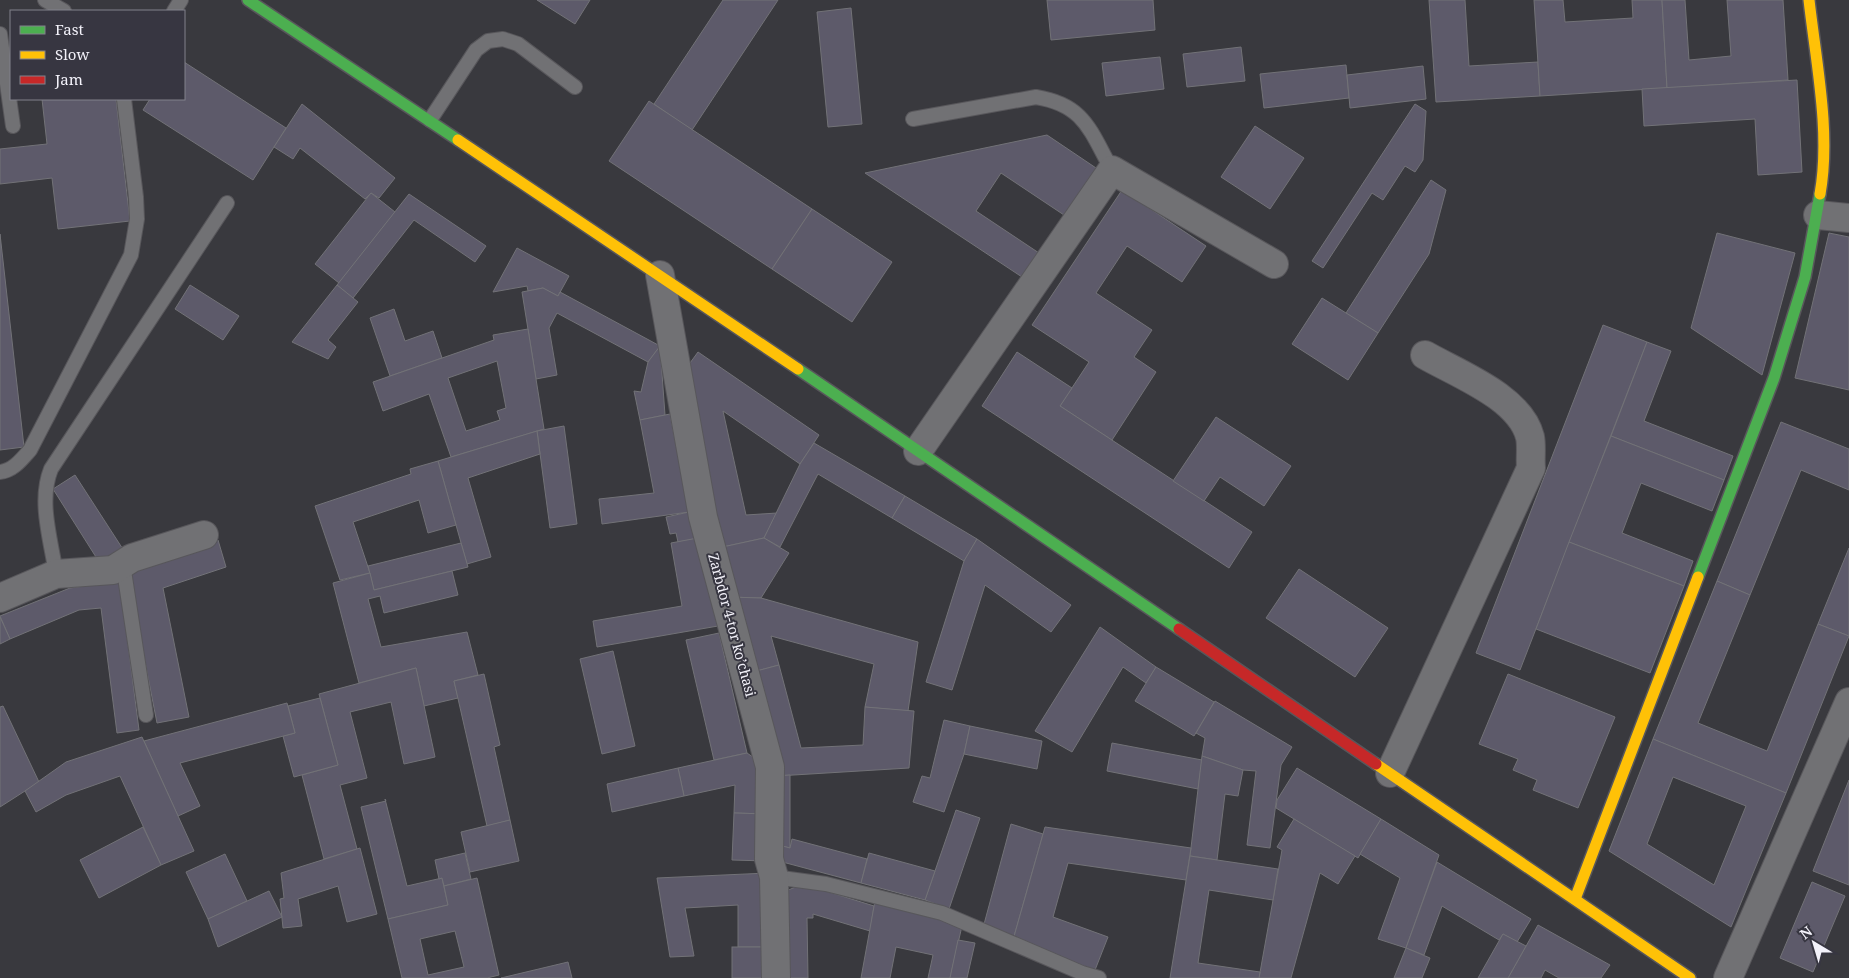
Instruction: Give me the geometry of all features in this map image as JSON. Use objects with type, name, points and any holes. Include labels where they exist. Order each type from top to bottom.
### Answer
[{"type":"main road","points":[[248,0],[660,275],[1690,978]]},
{"type":"main road","points":[[1575,899],[1774,378],[1805,277],[1824,176],[1823,133],[1808,0]]},
{"type":"street","points":[[918,451],[1112,170],[1274,264]]},
{"type":"street","points":[[1818,216],[1849,218]]},
{"type":"street","name":"Zarbdor 4-tor koʼchasi","points":[[660,275],[703,517],[770,767],[770,859],[774,877],[776,978]]},
{"type":"street","points":[[1390,773],[1531,468],[1530,437],[1518,412],[1498,396],[1425,355]]},
{"type":"street","points":[[0,598],[56,574],[112,570],[132,558],[204,535]]},
{"type":"street","points":[[1728,978],[1849,702]]},
{"type":"lane","points":[[45,0],[62,10]]},
{"type":"lane","points":[[0,34],[13,126]]},
{"type":"lane","points":[[430,120],[476,50],[488,41],[503,39],[518,44],[575,87]]},
{"type":"lane","points":[[913,120],[1036,98],[1054,100],[1070,108],[1084,120],[1112,170]]},
{"type":"lane","points":[[0,472],[6,472],[30,450],[131,255],[136,236],[136,204],[124,100]]},
{"type":"lane","points":[[56,574],[44,500],[45,483],[51,469],[227,203]]},
{"type":"lane","points":[[123,564],[146,714]]},
{"type":"lane","points":[[774,877],[826,884],[942,912],[1082,973],[1099,978]]},
{"type":"building","points":[[537,0],[590,0],[575,24]]},
{"type":"building","points":[[723,0],[778,0],[692,130],[654,104]]},
{"type":"building","points":[[1047,0],[1153,0],[1155,30],[1051,40]]},
{"type":"building","points":[[1429,0],[1465,0],[1469,66],[1538,62],[1540,96],[1436,102]]},
{"type":"building","points":[[1534,0],[1563,0],[1565,22],[1633,18],[1632,0],[1662,0],[1667,88],[1540,96]]},
{"type":"building","points":[[1662,0],[1685,0],[1689,60],[1731,56],[1727,0],[1783,0],[1788,80],[1667,88]]},
{"type":"building","points":[[851,8],[862,124],[828,127],[817,12]]},
{"type":"building","points":[[1241,47],[1245,81],[1187,87],[1183,54]]},
{"type":"building","points":[[1160,57],[1164,89],[1106,96],[1102,63]]},
{"type":"building","points":[[185,63],[286,128],[253,180],[143,110],[149,100],[185,100]]},
{"type":"building","points":[[1346,65],[1349,98],[1264,108],[1260,74]]},
{"type":"building","points":[[1423,66],[1426,99],[1350,108],[1347,75]]},
{"type":"building","points":[[1797,80],[1802,172],[1758,175],[1755,119],[1644,126],[1642,89]]},
{"type":"building","points":[[42,100],[116,100],[130,221],[58,229],[52,178],[0,184],[0,149],[47,144]]},
{"type":"building","points":[[649,101],[812,209],[772,269],[609,161]]},
{"type":"building","points":[[302,104],[395,178],[379,198],[371,193],[365,199],[300,148],[293,159],[274,147]]},
{"type":"building","points":[[1415,104],[1426,111],[1423,160],[1415,172],[1405,166],[1383,200],[1372,193],[1323,268],[1312,261]]},
{"type":"building","points":[[1255,126],[1304,158],[1270,209],[1221,177]]},
{"type":"building","points":[[1047,135],[1099,170],[1067,217],[1001,173],[976,211],[1042,255],[1025,279],[865,173]]},
{"type":"building","points":[[1431,180],[1446,190],[1429,254],[1378,333],[1346,313]]},
{"type":"building","points":[[1122,190],[1206,246],[1182,282],[1127,246],[1096,293],[1152,330],[1134,357],[1156,372],[1112,440],[1060,406],[1089,362],[1032,325]]},
{"type":"building","points":[[371,193],[395,212],[339,283],[315,264]]},
{"type":"building","points":[[409,194],[486,246],[475,262],[414,220],[353,298],[337,285]]},
{"type":"building","points":[[812,209],[892,262],[852,322],[772,269]]},
{"type":"building","points":[[1717,233],[1795,253],[1762,375],[1691,328]]},
{"type":"building","points":[[1829,233],[1849,237],[1849,390],[1795,378]]},
{"type":"building","points":[[0,234],[24,447],[0,450]]},
{"type":"building","points":[[517,248],[569,276],[558,296],[543,288],[528,291],[527,286],[493,292]]},
{"type":"building","points":[[190,285],[239,316],[223,340],[175,309]]},
{"type":"building","points":[[337,285],[358,302],[328,340],[336,347],[328,359],[292,342]]},
{"type":"building","points":[[543,288],[558,296],[560,292],[660,346],[648,362],[557,313],[549,328],[557,375],[536,379],[522,292]]},
{"type":"building","points":[[1322,298],[1378,333],[1348,380],[1292,344]]},
{"type":"building","points":[[394,309],[405,341],[433,331],[442,358],[390,376],[370,318]]},
{"type":"building","points":[[1603,325],[1647,342],[1520,670],[1476,653]]},
{"type":"building","points":[[528,329],[544,429],[451,457],[429,394],[383,411],[373,382],[494,340],[493,335]],"holes":[[[497,361],[506,408],[497,411],[500,420],[466,431],[448,378]]]},
{"type":"building","points":[[1647,342],[1671,351],[1644,421],[1733,456],[1724,480],[1611,436]]},
{"type":"building","points":[[660,346],[665,415],[640,420],[634,391],[641,392],[648,362]]},
{"type":"building","points":[[698,352],[819,435],[800,464],[723,411],[746,515],[777,513],[764,538],[718,548],[682,374]]},
{"type":"building","points":[[1017,352],[1072,388],[1060,406],[1252,532],[1229,568],[982,406]]},
{"type":"building","points":[[670,414],[689,512],[602,524],[599,499],[654,493],[640,420]]},
{"type":"building","points":[[1216,417],[1291,466],[1264,506],[1220,477],[1204,501],[1173,481]]},
{"type":"building","points":[[1781,422],[1849,449],[1849,490],[1801,470],[1750,595],[1717,581]]},
{"type":"building","points":[[564,426],[577,524],[550,528],[537,431]]},
{"type":"building","points":[[537,431],[540,454],[468,478],[491,557],[467,564],[438,461]]},
{"type":"building","points":[[1611,436],[1724,480],[1712,511],[1641,483],[1622,533],[1693,561],[1684,586],[1569,542]]},
{"type":"building","points":[[814,443],[905,496],[892,518],[818,474],[780,547],[764,538],[800,464]]},
{"type":"building","points":[[438,461],[456,525],[428,533],[419,500],[353,522],[370,573],[340,580],[315,506],[411,474],[410,469]]},
{"type":"building","points":[[75,475],[128,557],[101,565],[53,489]]},
{"type":"building","points":[[905,496],[977,539],[964,561],[892,518]]},
{"type":"building","points":[[689,512],[695,539],[678,542],[676,533],[670,534],[666,517]]},
{"type":"building","points":[[703,537],[718,626],[597,647],[593,621],[682,606],[671,543]]},
{"type":"building","points":[[764,538],[789,553],[761,598],[729,597],[718,548]]},
{"type":"building","points":[[977,539],[1071,605],[1051,632],[985,585],[952,690],[926,682],[964,561]]},
{"type":"building","points":[[218,540],[226,567],[163,588],[189,717],[157,723],[127,570]]},
{"type":"building","points":[[1569,542],[1684,586],[1650,673],[1536,629]]},
{"type":"building","points":[[461,543],[468,567],[374,590],[368,566]]},
{"type":"building","points":[[1849,548],[1849,636],[1818,624]]},
{"type":"building","points":[[1299,569],[1388,628],[1355,677],[1266,618]]},
{"type":"building","points":[[452,571],[458,595],[384,613],[380,596],[368,599],[381,647],[467,632],[478,675],[454,681],[458,698],[424,706],[416,668],[359,683],[333,583],[370,573],[374,590]]},
{"type":"building","points":[[120,581],[139,730],[117,733],[101,608],[79,610],[10,639],[0,616],[70,588]]},
{"type":"building","points":[[1717,581],[1750,595],[1698,723],[1767,751],[1818,624],[1849,636],[1786,793],[1653,739]]},
{"type":"building","points":[[729,597],[761,598],[918,642],[908,711],[865,707],[874,664],[771,636],[779,665],[749,673]]},
{"type":"building","points":[[0,617],[10,639],[0,644]]},
{"type":"building","points":[[1100,627],[1156,667],[1146,683],[1123,667],[1072,752],[1035,731]]},
{"type":"building","points":[[719,633],[747,753],[714,760],[686,640]]},
{"type":"building","points":[[613,651],[635,746],[602,754],[580,659]]},
{"type":"building","points":[[779,665],[801,748],[863,745],[865,707],[914,711],[909,768],[777,776],[749,673]]},
{"type":"building","points":[[1156,667],[1214,702],[1194,736],[1135,701]]},
{"type":"building","points":[[416,668],[435,757],[404,764],[391,702],[350,712],[367,778],[340,785],[357,849],[324,859],[302,775],[338,765],[319,694]]},
{"type":"building","points":[[484,674],[500,745],[494,747],[510,820],[487,826],[454,681]]},
{"type":"building","points":[[1508,674],[1615,717],[1578,808],[1533,790],[1537,780],[1513,770],[1518,759],[1479,744]]},
{"type":"building","points":[[320,698],[338,765],[294,777],[283,736],[295,733],[288,706]]},
{"type":"building","points":[[1215,701],[1292,747],[1281,765],[1270,848],[1247,845],[1256,771],[1243,770],[1202,756],[1205,738],[1196,733]]},
{"type":"building","points":[[287,703],[295,733],[180,763],[200,806],[178,816],[144,741]]},
{"type":"building","points":[[3,706],[39,782],[0,807],[0,707]]},
{"type":"building","points":[[944,720],[970,726],[964,754],[944,812],[913,802],[922,776],[930,778]]},
{"type":"building","points":[[970,726],[1042,741],[1037,769],[964,754]]},
{"type":"building","points":[[142,737],[194,851],[161,865],[120,776],[66,795],[36,812],[25,791],[66,762]]},
{"type":"building","points":[[1653,739],[1786,793],[1731,927],[1609,851]],"holes":[[[1673,777],[1746,806],[1714,885],[1647,844]]]},
{"type":"building","points":[[1112,743],[1202,760],[1198,789],[1107,771]]},
{"type":"building","points":[[747,753],[766,766],[768,814],[734,813],[735,785],[684,796],[678,768]]},
{"type":"building","points":[[1202,756],[1243,770],[1238,796],[1225,794],[1217,860],[1190,856]]},
{"type":"building","points":[[678,768],[684,796],[612,812],[607,784]]},
{"type":"building","points":[[1297,768],[1381,819],[1358,858],[1276,808],[1277,800]]},
{"type":"building","points":[[790,775],[790,848],[773,844],[772,776]]},
{"type":"building","points":[[1849,780],[1849,885],[1813,871]]},
{"type":"building","points":[[386,801],[407,886],[442,878],[448,905],[388,919],[361,807]]},
{"type":"building","points":[[956,810],[980,818],[949,909],[925,900]]},
{"type":"building","points":[[734,813],[768,814],[766,861],[732,860]]},
{"type":"building","points":[[1294,819],[1355,856],[1338,884],[1320,873],[1291,978],[1259,978],[1282,850],[1277,847]]},
{"type":"building","points":[[1381,819],[1439,855],[1406,948],[1378,939],[1400,878],[1360,854]]},
{"type":"building","points":[[510,820],[519,861],[470,872],[461,832]]},
{"type":"building","points":[[1011,824],[1043,834],[1013,940],[983,928]]},
{"type":"building","points":[[143,827],[161,865],[99,898],[80,860]]},
{"type":"building","points":[[1045,827],[1191,848],[1186,880],[1068,863],[1053,917],[1108,937],[1095,970],[1013,940]]},
{"type":"building","points":[[792,839],[867,859],[861,883],[775,860],[779,845],[790,848]]},
{"type":"building","points":[[360,848],[377,914],[347,922],[338,886],[298,899],[302,926],[283,928],[280,899],[284,898],[281,873]]},
{"type":"building","points":[[465,853],[471,879],[444,886],[442,878],[439,879],[435,860]]},
{"type":"building","points":[[869,853],[935,871],[925,900],[861,883]]},
{"type":"building","points":[[225,854],[247,901],[208,919],[186,872]]},
{"type":"building","points":[[1190,856],[1278,869],[1273,900],[1209,890],[1198,963],[1260,972],[1259,978],[1170,978]]},
{"type":"building","points":[[1437,862],[1531,919],[1517,942],[1503,934],[1499,940],[1442,906],[1424,955],[1406,948]]},
{"type":"building","points":[[768,873],[768,947],[738,947],[738,905],[685,908],[694,956],[670,957],[657,878]]},
{"type":"building","points":[[477,878],[499,975],[487,978],[402,978],[388,919],[448,905],[444,886]],"holes":[[[455,931],[464,967],[428,975],[420,939]]]},
{"type":"building","points":[[1812,882],[1845,896],[1813,972],[1780,958]]},
{"type":"building","points":[[803,884],[874,906],[870,931],[813,914],[813,918],[807,918],[808,978],[777,978],[776,895]]},
{"type":"building","points":[[269,891],[282,917],[218,947],[208,919]]},
{"type":"building","points":[[875,901],[962,926],[950,978],[928,978],[933,955],[896,947],[890,978],[861,978]]},
{"type":"building","points":[[1538,925],[1610,965],[1601,978],[1559,978],[1545,970],[1541,978],[1508,978]]},
{"type":"building","points":[[1503,934],[1526,946],[1508,978],[1478,978]]},
{"type":"building","points":[[958,940],[975,943],[967,978],[950,978]]},
{"type":"building","points":[[732,947],[768,947],[768,978],[732,978]]},
{"type":"building","points":[[1406,948],[1430,958],[1422,978],[1394,978]]},
{"type":"building","points":[[568,962],[572,978],[501,978]]},
{"type":"traffic: fast","points":[[248,0],[458,140]]},
{"type":"traffic: fast","points":[[1698,577],[1774,378],[1805,277],[1820,194]]},
{"type":"traffic: fast","points":[[798,369],[1179,629]]},
{"type":"traffic: slow","points":[[1809,0],[1823,122],[1824,147],[1820,194]]},
{"type":"traffic: slow","points":[[458,140],[798,369]]},
{"type":"traffic: slow","points":[[1575,899],[1698,577]]},
{"type":"traffic: slow","points":[[1376,764],[1690,978]]},
{"type":"traffic: jam","points":[[1179,629],[1376,764]]}]
